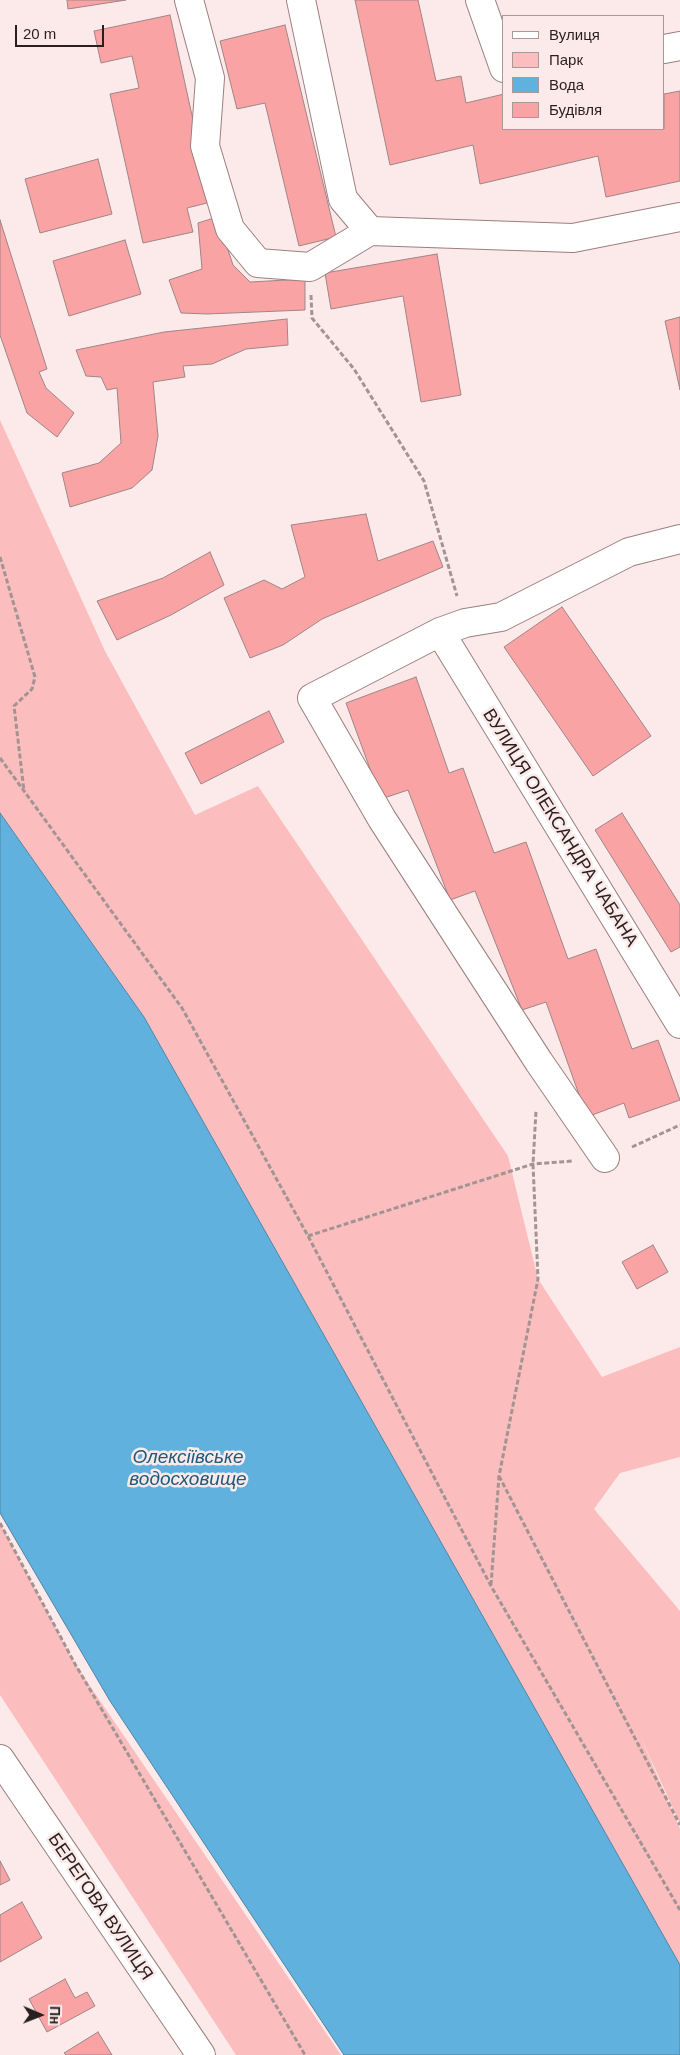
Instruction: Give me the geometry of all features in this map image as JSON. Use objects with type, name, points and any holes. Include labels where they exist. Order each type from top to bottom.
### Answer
[{"type":"street","points":[[189,0],[210,78],[205,146],[230,229],[258,263],[310,267],[370,231],[573,238],[680,217]]},
{"type":"street","points":[[302,0],[343,199],[370,231]]},
{"type":"street","points":[[480,0],[502,62]]},
{"type":"street","points":[[665,49],[680,46]]},
{"type":"street","points":[[605,1158],[539,1062],[382,819],[312,698],[440,632],[465,623],[501,617],[629,552],[680,539]]},
{"type":"street","name":"ВУЛИЦЯ ОЛЕКСАНДРА ЧАБАНА","points":[[440,632],[680,1024]]},
{"type":"street","name":"БЕРЕГОВА ВУЛИЦЯ","points":[[0,1759],[201,2055]]},
{"type":"path","points":[[310,267],[312,318],[354,369],[424,481],[465,623]]},
{"type":"path","points":[[0,557],[35,676],[32,689],[14,706],[24,791]]},
{"type":"path","points":[[0,758],[182,1008],[308,1236],[491,1586],[680,1910]]},
{"type":"path","points":[[491,1586],[499,1476],[538,1279],[533,1164],[536,1108]]},
{"type":"path","points":[[308,1236],[533,1164],[605,1158],[680,1125]]},
{"type":"path","points":[[499,1476],[680,1825]]},
{"type":"path","points":[[0,1523],[75,1664],[305,2055]]},
{"type":"green space","points":[[0,420],[105,651],[195,815],[258,786],[508,1156],[538,1279],[602,1377],[680,1347],[680,1457],[620,1473],[594,1509],[680,1611],[680,1824],[639,1733],[680,1829],[680,1965],[144,1017],[0,813]]},
{"type":"green space","points":[[0,1523],[75,1664],[341,2055],[236,2055],[0,1695]]},
{"type":"water","name":"Олексіївське водосховище","points":[[0,813],[144,1017],[680,1965],[680,2055],[344,2055],[110,1701],[0,1513]]},
{"type":"building","points":[[67,0],[126,0],[68,9]]},
{"type":"building","points":[[355,0],[418,0],[436,81],[461,76],[466,103],[502,94],[502,130],[665,130],[665,94],[680,91],[680,181],[606,197],[598,156],[480,184],[473,145],[390,165]]},
{"type":"building","points":[[170,15],[211,202],[187,208],[193,232],[143,243],[110,94],[139,88],[132,56],[101,63],[94,31]]},
{"type":"building","points":[[285,25],[336,237],[299,246],[265,103],[237,109],[220,41]]},
{"type":"building","points":[[98,159],[112,214],[40,233],[25,179]]},
{"type":"building","points":[[217,217],[233,265],[250,282],[305,279],[305,310],[207,314],[181,313],[169,280],[202,269],[198,223]]},
{"type":"building","points":[[0,220],[47,369],[39,372],[46,388],[74,413],[57,437],[27,413],[0,335]]},
{"type":"building","points":[[125,240],[141,294],[69,316],[53,261]]},
{"type":"building","points":[[437,254],[461,395],[421,402],[403,296],[331,309],[325,273]]},
{"type":"building","points":[[680,317],[680,390],[665,321]]},
{"type":"building","points":[[287,319],[288,345],[246,349],[212,364],[183,366],[185,377],[153,382],[158,436],[152,470],[132,488],[70,507],[62,473],[99,463],[121,443],[117,388],[107,390],[101,377],[86,376],[76,350],[164,332]]},
{"type":"building","points":[[366,514],[378,561],[433,541],[443,567],[322,619],[283,645],[250,658],[224,598],[264,580],[282,589],[305,577],[291,525]]},
{"type":"building","points":[[210,552],[224,585],[171,615],[117,640],[97,601],[163,578]]},
{"type":"building","points":[[562,607],[651,736],[593,776],[504,647]]},
{"type":"building","points":[[416,677],[449,773],[463,768],[494,853],[526,842],[568,959],[596,949],[632,1049],[658,1040],[680,1100],[629,1118],[624,1103],[587,1117],[546,1002],[522,1010],[475,891],[450,900],[408,790],[381,799],[346,703]]},
{"type":"building","points":[[269,711],[284,742],[201,784],[185,753]]},
{"type":"building","points":[[622,813],[680,905],[680,947],[671,952],[595,830]]},
{"type":"building","points":[[653,1245],[668,1272],[637,1289],[622,1262]]},
{"type":"building","points":[[0,1861],[10,1880],[0,1885]]},
{"type":"building","points":[[22,1902],[42,1938],[0,1962],[0,1915]]},
{"type":"building","points":[[65,1979],[75,1998],[87,1992],[95,2006],[47,2032],[29,1999]]},
{"type":"building","points":[[98,2032],[112,2055],[66,2055],[64,2053]]}]
